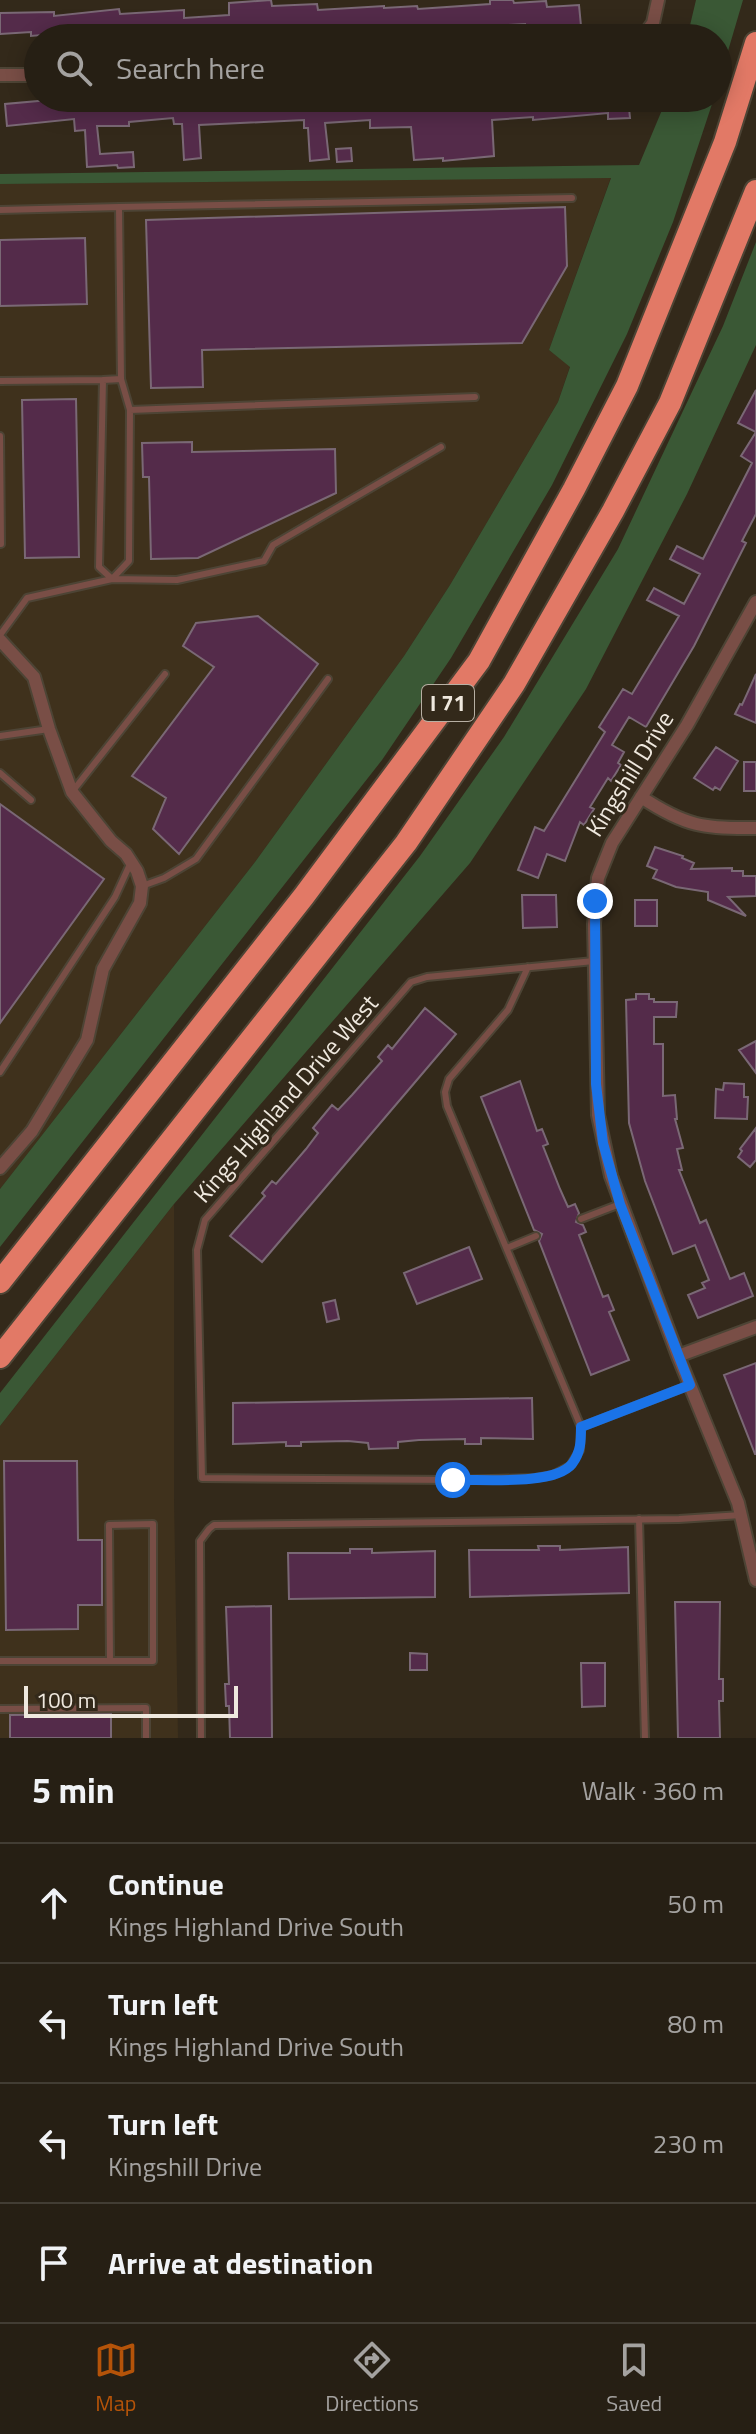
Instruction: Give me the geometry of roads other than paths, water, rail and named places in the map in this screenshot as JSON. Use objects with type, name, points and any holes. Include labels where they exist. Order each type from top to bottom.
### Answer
[{"type":"highway","name":"I 71","points":[[0,1282],[261,952],[479,661],[627,386],[725,142],[756,43]]},
{"type":"highway","name":"I 71","points":[[0,1357],[406,843],[514,684],[613,511],[670,403],[756,191]]},
{"type":"street","points":[[652,24],[658,0]]},
{"type":"street","points":[[0,75],[24,75]]},
{"type":"street","name":"Kingshill Drive","points":[[756,602],[687,725],[612,843],[598,878],[594,913],[598,1115],[608,1165],[620,1204],[741,1515],[756,1580]]},
{"type":"street","points":[[0,638],[34,677],[72,792],[111,841],[126,854],[142,886],[140,903],[103,969],[87,1040],[32,1131],[0,1168]]},
{"type":"street","points":[[641,797],[688,823],[725,829],[756,828]]},
{"type":"street","points":[[678,1356],[756,1327]]},
{"type":"lane","points":[[0,210],[572,198]]},
{"type":"lane","points":[[112,579],[129,561],[130,410],[121,379],[119,207]]},
{"type":"lane","points":[[0,381],[121,379]]},
{"type":"lane","points":[[103,380],[99,567],[112,579]]},
{"type":"lane","points":[[130,410],[475,397]]},
{"type":"lane","points":[[0,436],[1,544]]},
{"type":"lane","points":[[0,638],[27,598],[112,579],[177,580],[264,561],[273,545],[441,447]]},
{"type":"lane","points":[[72,792],[165,674]]},
{"type":"lane","points":[[142,886],[164,878],[196,859],[328,679]]},
{"type":"lane","points":[[0,736],[49,729]]},
{"type":"lane","points":[[0,773],[31,800]]},
{"type":"lane","points":[[0,1072],[134,866]]},
{"type":"lane","name":"Kings Highland Drive West","points":[[581,1427],[580,1450],[570,1466],[553,1475],[535,1478],[202,1478],[197,1250],[205,1220],[411,982],[427,977],[594,961]]},
{"type":"lane","points":[[528,967],[508,1010],[449,1079],[445,1092],[447,1106],[581,1427],[690,1385]]},
{"type":"lane","points":[[581,1219],[620,1204]]},
{"type":"lane","points":[[507,1248],[536,1236]]},
{"type":"lane","points":[[201,1738],[200,1541],[214,1525],[741,1515]]},
{"type":"lane","points":[[639,1519],[645,1738]]},
{"type":"lane","points":[[0,1661],[110,1661],[153,1661],[153,1524],[109,1525],[110,1661]]},
{"type":"lane","points":[[0,1709],[146,1708],[146,1738]]}]
